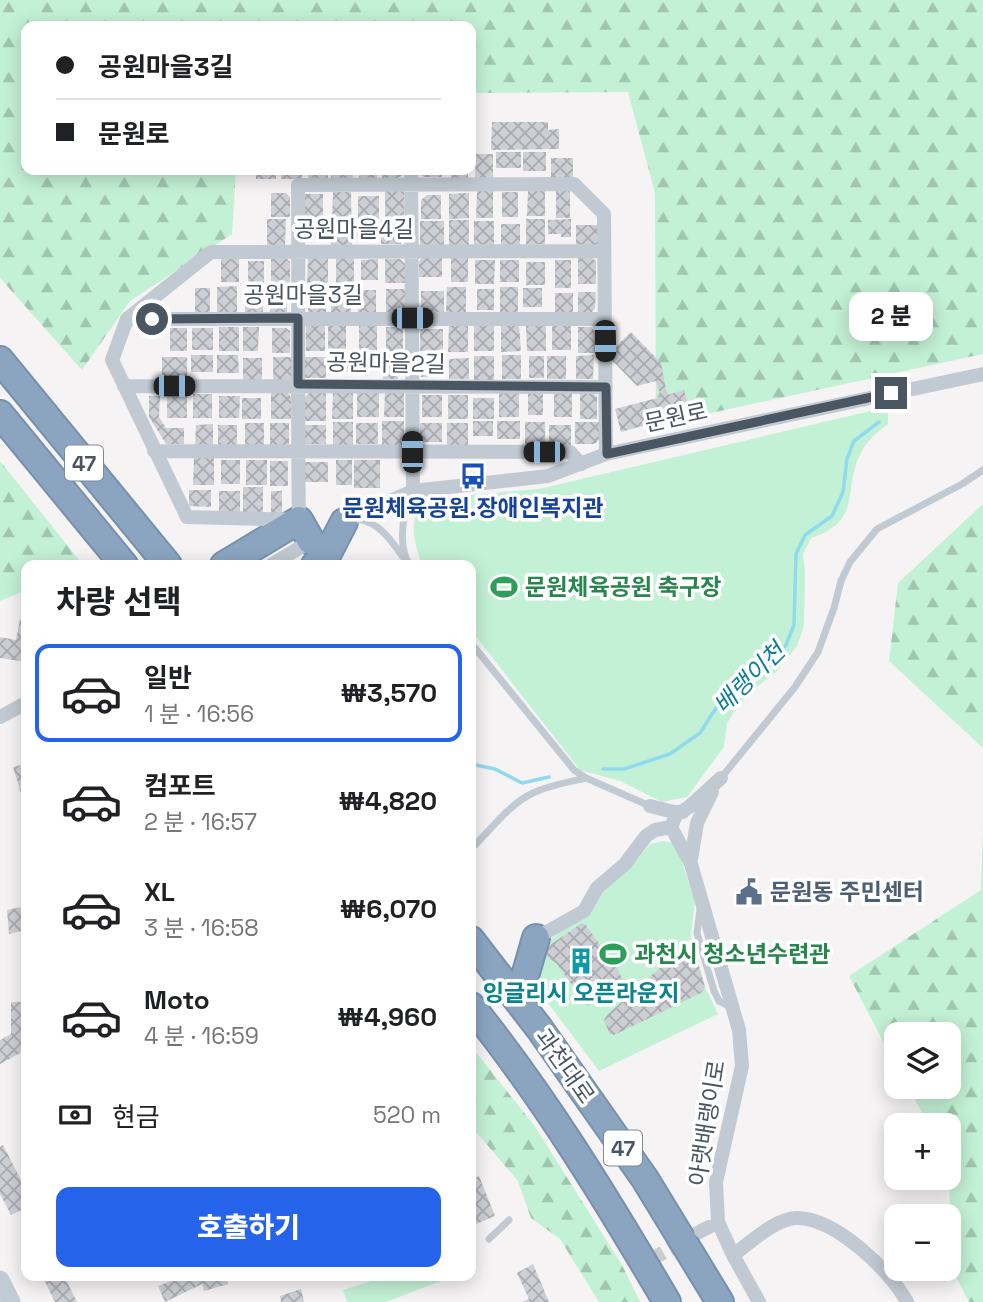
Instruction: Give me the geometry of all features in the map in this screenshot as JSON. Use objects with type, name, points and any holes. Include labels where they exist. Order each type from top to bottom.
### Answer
[{"type":"highway","name":"47","points":[[0,360],[164,560]]},
{"type":"highway","name":"47","points":[[0,414],[120,560]]},
{"type":"highway","points":[[242,560],[308,542],[327,555],[349,520]]},
{"type":"highway","points":[[518,1000],[536,937]]},
{"type":"highway","name":"과천대로","points":[[476,946],[518,1000],[645,1179],[720,1302]]},
{"type":"highway","name":"과천대로","points":[[476,1013],[526,1078],[605,1197],[667,1302]]},
{"type":"street","points":[[410,492],[412,177]]},
{"type":"street","points":[[308,542],[298,453],[298,185],[412,177],[573,184],[604,214],[607,454]]},
{"type":"street","name":"공원마을4길","points":[[127,319],[211,252],[604,251]]},
{"type":"street","points":[[127,319],[112,360],[187,517],[308,542]]},
{"type":"street","name":"공원마을3길","points":[[127,319],[605,319]]},
{"type":"street","name":"문원로","points":[[349,520],[410,492],[548,476],[607,454],[983,374]]},
{"type":"street","name":"공원마을2길","points":[[124,386],[298,384],[606,387]]},
{"type":"street","points":[[154,451],[570,452],[581,464]]},
{"type":"street","points":[[279,560],[308,542]]},
{"type":"street","points":[[0,717],[21,706]]},
{"type":"street","points":[[673,829],[674,817],[721,778]]},
{"type":"street","points":[[536,937],[584,911],[597,888],[625,863],[646,836],[655,830],[673,829],[689,837],[721,778]]},
{"type":"street","points":[[650,806],[693,815],[696,827],[691,864]]},
{"type":"street","points":[[650,806],[673,829],[691,864]]},
{"type":"street","name":"아랫배랭이로","points":[[691,864],[739,1030],[742,1066],[716,1182],[718,1222],[759,1302]]},
{"type":"street","points":[[733,1255],[773,1225],[797,1218],[829,1227],[855,1243],[880,1267],[907,1302]]},
{"type":"street","points":[[0,1280],[11,1302]]},
{"type":"lane","points":[[721,778],[795,687],[818,652],[841,581],[850,562],[877,529],[983,470]]},
{"type":"lane","points":[[404,557],[404,519],[410,492]]},
{"type":"lane","points":[[349,520],[370,521],[384,531],[406,560]]},
{"type":"lane","points":[[476,649],[563,758],[586,778],[650,806]]},
{"type":"lane","points":[[476,844],[513,807],[532,794],[586,778]]},
{"type":"lane","points":[[489,1239],[509,1220]]},
{"type":"green space","points":[[0,0],[983,0],[983,354],[656,425],[655,193],[628,92],[476,93],[476,21],[21,21],[21,175],[236,175],[232,234],[130,301],[82,370],[0,278]]},
{"type":"green space","points":[[888,407],[888,424],[867,443],[856,465],[845,512],[839,522],[828,531],[811,538],[803,554],[804,626],[797,646],[775,673],[751,691],[737,708],[727,723],[724,747],[687,797],[662,802],[620,781],[580,770],[476,636],[476,560],[420,560],[414,521],[421,506],[428,499],[539,489]]},
{"type":"green space","points":[[0,461],[79,560],[21,560],[21,592],[0,601]]},
{"type":"green space","points":[[983,504],[983,748],[889,661],[898,583]]},
{"type":"green space","points":[[983,827],[983,1302],[969,1302],[958,1281],[961,1281],[961,1204],[950,1204],[949,1190],[961,1190],[961,1113],[922,1113],[915,1099],[961,1099],[961,1022],[884,1022],[884,1043],[849,976],[981,890]]},
{"type":"green space","name":"과천시 청소년수련관","points":[[663,841],[677,847],[695,902],[691,934],[693,945],[705,987],[718,1014],[599,1071],[518,963],[588,912],[604,889],[632,866],[650,844]]},
{"type":"green space","points":[[476,1052],[534,1125],[622,1265],[640,1302],[599,1302],[560,1239],[531,1218],[518,1181],[476,1132]]},
{"type":"green space","points":[[372,1281],[441,1281],[386,1302],[347,1302],[343,1290]]},
{"type":"building","points":[[492,122],[548,122],[548,130],[559,129],[559,149],[491,150]]},
{"type":"building","points":[[496,152],[521,152],[521,168],[496,168]]},
{"type":"building","points":[[523,152],[546,152],[546,171],[523,171]]},
{"type":"building","points":[[476,154],[493,154],[493,180],[475,180]]},
{"type":"building","points":[[551,158],[573,158],[573,180],[551,180]]},
{"type":"building","points":[[256,175],[276,175],[276,179],[256,179]]},
{"type":"building","points":[[281,175],[302,175],[302,179],[281,179]]},
{"type":"building","points":[[308,175],[328,175],[328,180],[308,180]]},
{"type":"building","points":[[331,175],[353,175],[353,180],[331,180]]},
{"type":"building","points":[[359,175],[377,175],[377,180],[359,180]]},
{"type":"building","points":[[382,175],[402,175],[398,178],[382,178]]},
{"type":"building","points":[[421,175],[442,175],[442,177]]},
{"type":"building","points":[[451,175],[468,175],[468,179],[451,179]]},
{"type":"building","points":[[477,190],[493,190],[493,218],[476,218]]},
{"type":"building","points":[[385,191],[404,191],[404,217],[385,217]]},
{"type":"building","points":[[528,191],[545,191],[545,216],[527,216]]},
{"type":"building","points":[[556,191],[570,191],[570,218],[556,218]]},
{"type":"building","points":[[333,192],[351,192],[352,247],[331,247]]},
{"type":"building","points":[[502,192],[518,192],[518,217],[502,217]]},
{"type":"building","points":[[271,193],[286,193],[290,197],[290,217],[271,217]]},
{"type":"building","points":[[469,193],[469,218],[449,219],[449,194]]},
{"type":"building","points":[[303,194],[323,194],[323,217],[303,217]]},
{"type":"building","points":[[427,195],[441,195],[441,219],[421,219],[421,200]]},
{"type":"building","points":[[358,196],[379,196],[379,219],[358,219]]},
{"type":"building","points":[[267,219],[286,219],[285,245],[267,245]]},
{"type":"building","points":[[526,219],[545,219],[545,244],[526,244]]},
{"type":"building","points":[[571,219],[571,237],[548,234],[548,220]]},
{"type":"building","points":[[381,220],[401,220],[401,244],[381,244]]},
{"type":"building","points":[[449,220],[469,220],[469,246],[449,246]]},
{"type":"building","points":[[355,221],[379,221],[379,239],[355,239]]},
{"type":"building","points":[[420,221],[444,221],[444,247],[420,247]]},
{"type":"building","points":[[474,221],[494,221],[494,246],[474,246]]},
{"type":"building","points":[[304,222],[329,222],[329,238],[304,238]]},
{"type":"building","points":[[501,224],[520,224],[520,247],[501,247]]},
{"type":"building","points":[[576,225],[598,225],[598,245],[576,249]]},
{"type":"building","points":[[239,256],[239,282],[221,282],[221,257]]},
{"type":"building","points":[[423,256],[442,256],[442,277],[419,277],[419,262]]},
{"type":"building","points":[[336,257],[354,257],[354,286],[336,286]]},
{"type":"building","points":[[271,258],[286,258],[290,262],[290,284],[271,284]]},
{"type":"building","points":[[308,258],[328,258],[328,283],[307,283]]},
{"type":"building","points":[[451,258],[468,258],[468,282],[451,282]]},
{"type":"building","points":[[578,258],[592,258],[596,261],[596,284],[578,284]]},
{"type":"building","points":[[378,259],[378,280],[361,280],[361,260]]},
{"type":"building","points":[[385,259],[400,259],[405,264],[405,283],[385,283]]},
{"type":"building","points":[[475,260],[495,260],[494,284],[475,284]]},
{"type":"building","points":[[500,260],[519,260],[519,282],[500,282]]},
{"type":"building","points":[[555,260],[571,260],[571,288],[555,288]]},
{"type":"building","points":[[248,261],[264,261],[264,286],[248,286]]},
{"type":"building","points":[[526,262],[545,262],[545,285],[526,285]]},
{"type":"building","points":[[237,286],[237,313],[217,313],[217,287]]},
{"type":"building","points":[[245,287],[263,287],[263,313],[245,313]]},
{"type":"building","points":[[447,287],[466,287],[466,312],[446,312]]},
{"type":"building","points":[[500,287],[518,287],[518,312],[500,312]]},
{"type":"building","points":[[195,288],[210,288],[210,313],[195,313]]},
{"type":"building","points":[[523,288],[542,288],[542,307],[523,307]]},
{"type":"building","points":[[270,289],[287,289],[287,313],[270,313]]},
{"type":"building","points":[[308,289],[327,289],[326,313],[308,313]]},
{"type":"building","points":[[386,289],[405,289],[405,308],[400,313],[386,313]]},
{"type":"building","points":[[477,289],[494,289],[494,310],[477,310]]},
{"type":"building","points":[[358,290],[376,290],[376,314],[358,314]]},
{"type":"building","points":[[421,291],[444,291],[444,312],[421,312]]},
{"type":"building","points":[[331,292],[351,292],[351,314],[331,315]]},
{"type":"building","points":[[578,292],[596,292],[595,308],[592,312],[578,312]]},
{"type":"building","points":[[555,293],[573,293],[573,314],[555,314]]},
{"type":"building","points":[[328,324],[346,324],[346,352],[328,352]]},
{"type":"building","points":[[359,325],[377,325],[377,351],[359,351]]},
{"type":"building","points":[[449,325],[468,325],[468,352],[448,352]]},
{"type":"building","points":[[306,326],[325,326],[325,351],[306,351]]},
{"type":"building","points":[[474,326],[494,326],[494,351],[474,351]]},
{"type":"building","points":[[501,326],[519,326],[521,351],[501,352]]},
{"type":"building","points":[[526,326],[546,326],[546,351],[527,351]]},
{"type":"building","points":[[552,326],[571,326],[571,350],[552,350]]},
{"type":"building","points":[[219,327],[239,327],[239,351],[219,351]]},
{"type":"building","points":[[243,327],[259,327],[258,351],[243,351]]},
{"type":"building","points":[[386,327],[403,327],[403,351],[386,351]]},
{"type":"building","points":[[578,327],[591,327],[597,334],[597,353],[578,353]]},
{"type":"building","points":[[170,328],[187,328],[187,351],[170,351]]},
{"type":"building","points":[[192,328],[213,328],[213,350],[192,350]]},
{"type":"building","points":[[272,328],[286,328],[290,331],[290,353],[272,353]]},
{"type":"building","points":[[420,329],[443,329],[443,351],[420,351]]},
{"type":"building","points":[[631,332],[661,363],[667,395],[684,390],[690,413],[621,432],[615,409],[661,397],[656,381],[637,386],[607,355]]},
{"type":"building","points":[[355,354],[377,354],[377,370],[355,370]]},
{"type":"building","points":[[191,355],[213,355],[213,372],[191,372]]},
{"type":"building","points":[[217,355],[238,355],[239,373],[217,373]]},
{"type":"building","points":[[383,355],[401,355],[398,379],[383,379]]},
{"type":"building","points":[[502,355],[521,355],[521,379],[502,379]]},
{"type":"building","points":[[594,355],[593,379],[576,379],[576,356]]},
{"type":"building","points":[[474,356],[494,356],[494,381],[474,381]]},
{"type":"building","points":[[529,356],[544,356],[544,378],[529,378]]},
{"type":"building","points":[[547,356],[566,356],[566,379],[547,379]]},
{"type":"building","points":[[162,357],[187,357],[187,378],[162,378]]},
{"type":"building","points":[[273,357],[292,357],[292,380],[273,380]]},
{"type":"building","points":[[303,357],[326,357],[326,378],[303,378]]},
{"type":"building","points":[[329,357],[351,357],[351,372],[329,372]]},
{"type":"building","points":[[243,358],[262,358],[262,381],[243,381]]},
{"type":"building","points":[[421,358],[442,358],[442,377],[421,377]]},
{"type":"building","points":[[469,358],[469,379],[449,379],[449,359]]},
{"type":"building","points":[[271,391],[286,391],[291,397],[291,419],[271,419]]},
{"type":"building","points":[[385,391],[404,391],[404,417],[384,417]]},
{"type":"building","points":[[554,391],[572,391],[572,417],[554,417]]},
{"type":"building","points":[[167,392],[187,393],[187,418],[167,418]]},
{"type":"building","points":[[357,392],[379,392],[379,417],[357,417]]},
{"type":"building","points":[[528,392],[543,392],[543,415],[528,415]]},
{"type":"building","points":[[580,392],[591,392],[597,397],[597,419],[580,419]]},
{"type":"building","points":[[309,393],[326,393],[326,421],[303,421],[303,399]]},
{"type":"building","points":[[333,393],[353,393],[353,419],[332,419]]},
{"type":"building","points":[[499,393],[519,393],[519,417],[499,417]]},
{"type":"building","points":[[193,394],[212,394],[212,418],[193,418]]},
{"type":"building","points":[[422,395],[442,395],[442,417],[422,417]]},
{"type":"building","points":[[448,395],[468,395],[468,419],[448,419]]},
{"type":"building","points":[[149,396],[160,396],[159,417],[166,428],[184,428],[184,444],[166,444],[149,417]]},
{"type":"building","points":[[219,396],[240,396],[239,418],[219,418]]},
{"type":"building","points":[[242,398],[261,398],[261,419],[242,419]]},
{"type":"building","points":[[473,398],[494,398],[494,419],[473,419]]},
{"type":"building","points":[[382,421],[404,421],[401,447],[382,447]]},
{"type":"building","points":[[473,421],[493,421],[493,436],[473,436]]},
{"type":"building","points":[[497,421],[520,421],[520,439],[497,439]]},
{"type":"building","points":[[333,422],[353,422],[353,445],[333,446]]},
{"type":"building","points":[[525,422],[545,422],[545,444],[525,444]]},
{"type":"building","points":[[575,422],[599,422],[599,439],[595,444],[575,444]]},
{"type":"building","points":[[245,423],[264,423],[264,447],[245,447]]},
{"type":"building","points":[[270,423],[289,423],[289,443],[284,448],[270,448]]},
{"type":"building","points":[[356,423],[378,423],[378,444],[356,444]]},
{"type":"building","points":[[420,423],[442,423],[442,442],[422,442]]},
{"type":"building","points":[[447,423],[468,423],[468,445],[447,445]]},
{"type":"building","points":[[213,424],[213,445],[195,445],[196,425]]},
{"type":"building","points":[[218,425],[237,425],[237,448],[218,448]]},
{"type":"building","points":[[303,425],[326,425],[326,444],[303,444]]},
{"type":"building","points":[[549,425],[571,425],[571,447],[549,447]]},
{"type":"building","points":[[194,458],[214,458],[214,485],[193,485]]},
{"type":"building","points":[[221,460],[240,460],[240,484],[221,484]]},
{"type":"building","points":[[246,460],[267,460],[267,485],[246,485]]},
{"type":"building","points":[[336,460],[352,460],[352,485],[336,485]]},
{"type":"building","points":[[354,460],[380,460],[380,488],[354,488]]},
{"type":"building","points":[[270,461],[288,461],[288,486],[270,486]]},
{"type":"building","points":[[305,462],[328,462],[328,482],[305,482]]},
{"type":"building","points":[[243,487],[263,487],[263,512],[243,512]]},
{"type":"building","points":[[189,490],[211,490],[211,507],[189,506]]},
{"type":"building","points":[[219,491],[240,491],[240,513],[219,513]]},
{"type":"building","points":[[271,491],[282,491],[282,513],[271,513]]},
{"type":"building","points":[[21,619],[21,661],[0,658],[0,637],[16,640]]},
{"type":"building","points":[[21,765],[21,793],[13,767]]},
{"type":"building","points":[[21,907],[21,931],[9,934],[7,910]]},
{"type":"building","name":"잉글리시 오픈라운지","points":[[582,923],[618,970],[625,985],[587,1006],[557,964],[547,957],[546,952],[547,947]]},
{"type":"building","name":"과천시 청소년수련관","points":[[690,944],[693,945],[705,987],[701,993],[614,1035],[610,1034],[604,1021],[606,1016],[664,964],[661,958],[675,952],[677,954]]},
{"type":"building","points":[[11,1002],[21,1002],[21,1053],[0,1064],[0,1040],[11,1034]]},
{"type":"building","points":[[3,1145],[21,1180],[21,1210],[11,1215],[0,1194],[0,1147]]},
{"type":"building","points":[[479,1176],[495,1216],[476,1224],[476,1178]]},
{"type":"building","points":[[533,1264],[549,1302],[522,1302],[529,1299],[517,1273]]},
{"type":"building","points":[[44,1281],[66,1281],[77,1302],[55,1302]]},
{"type":"building","points":[[172,1281],[227,1281],[228,1284],[204,1291],[202,1284],[165,1302],[158,1286]]},
{"type":"building","points":[[301,1289],[304,1302],[281,1302],[280,1296]]},
{"type":"waterway","name":"배랭이천","points":[[603,769],[624,769],[670,754],[700,733],[716,708],[767,667],[786,645],[794,625],[796,554],[805,535],[832,516],[843,492],[847,459],[854,441],[879,422]]},
{"type":"waterway","name":"배랭이천","points":[[476,765],[495,769],[522,783],[549,777]]},
{"type":"tunnel","points":[[633,1270],[701,1231]]},
{"type":"place","name":"문원체육공원.장애인복지관","points":[[473,476]]},
{"type":"place","name":"문원체육공원 축구장","points":[[504,587]]},
{"type":"place","name":"문원동 주민센터","points":[[749,892]]},
{"type":"place","name":"과천시 청소년수련관","points":[[613,954]]},
{"type":"place","name":"잉글리시 오픈라운지","points":[[581,961]]},
{"type":"route","points":[[152,319],[298,318],[298,384],[606,387],[607,454],[891,393]]}]
